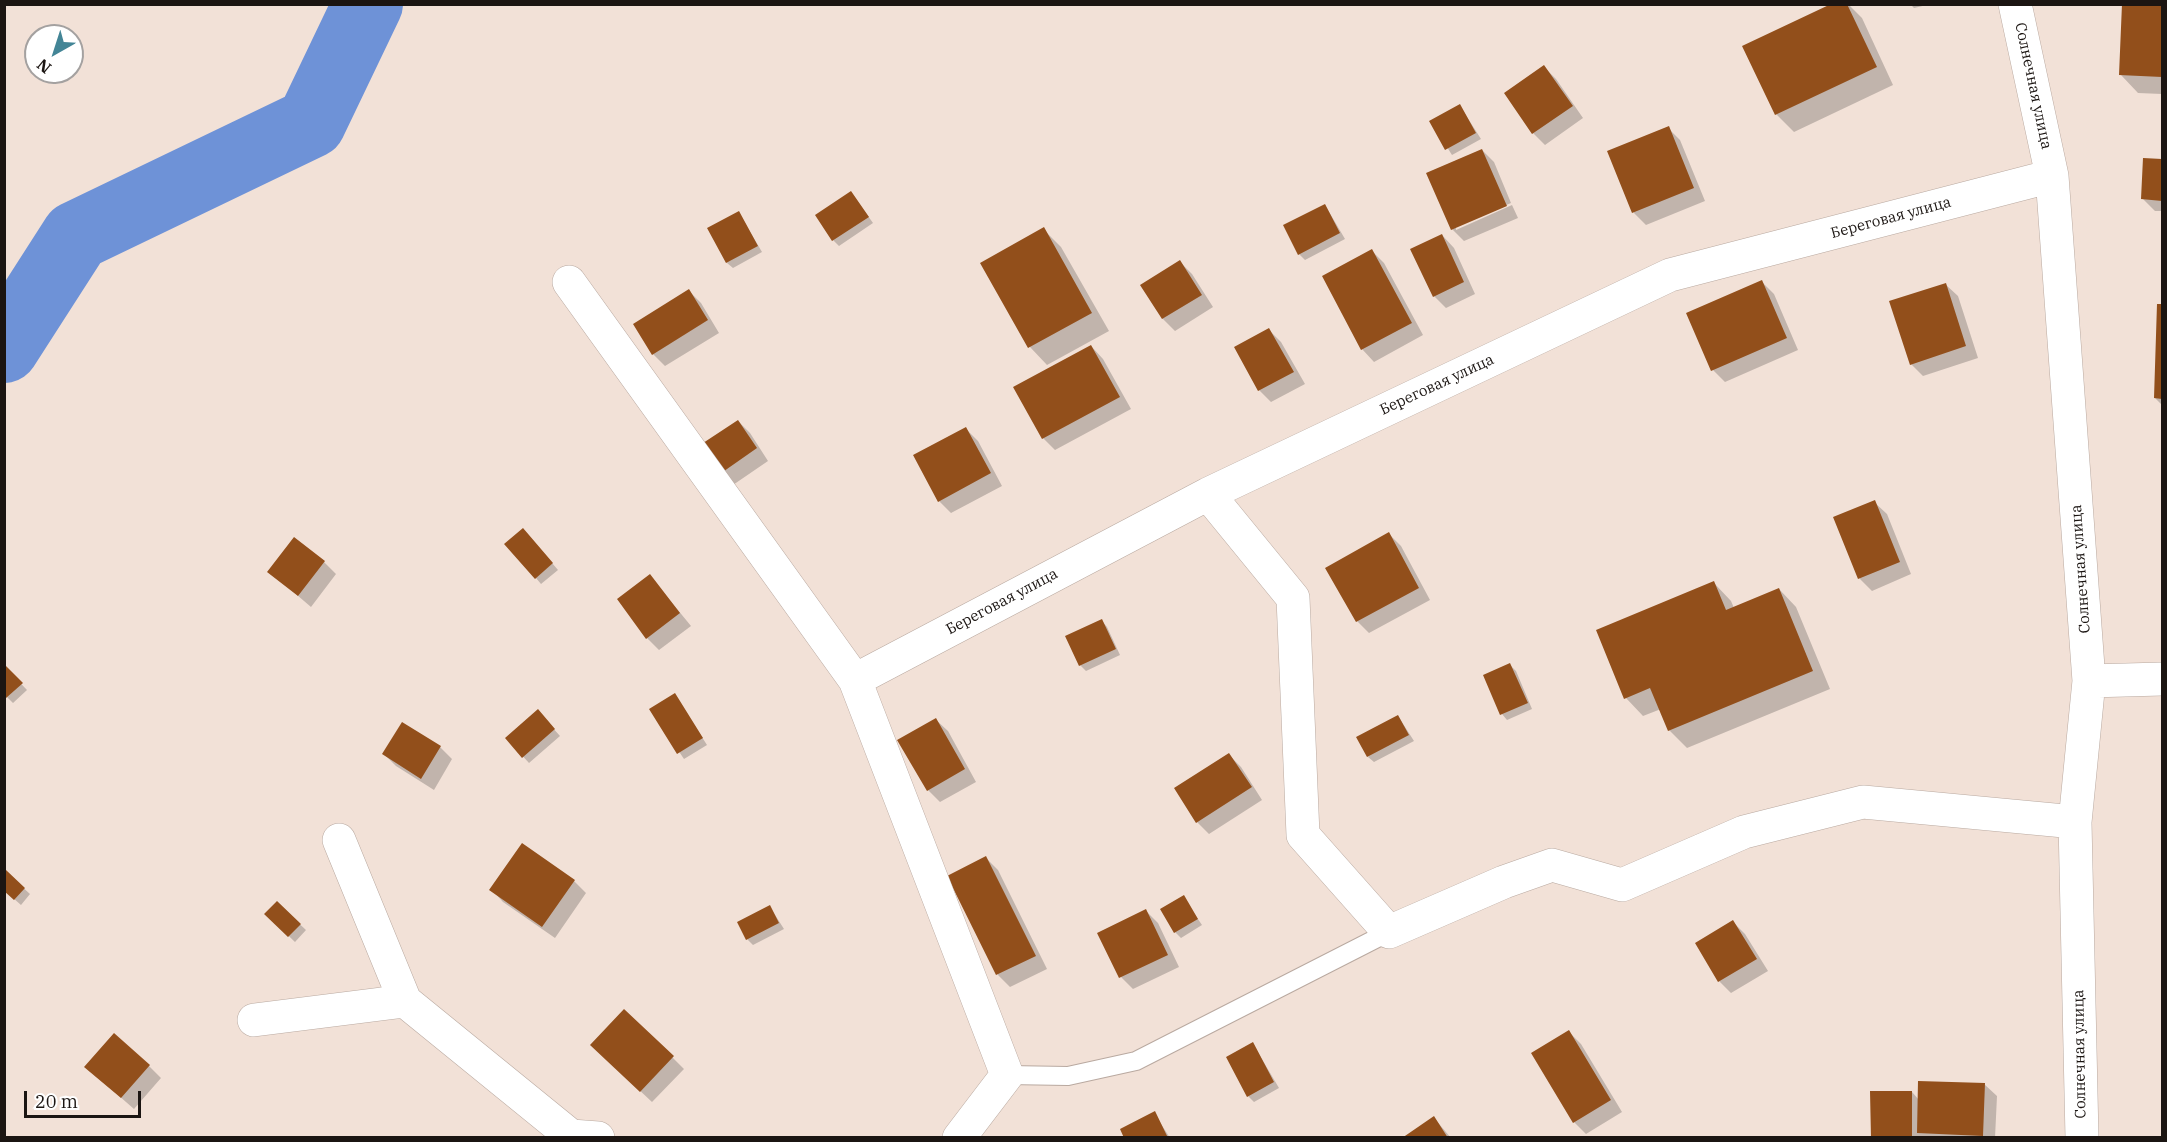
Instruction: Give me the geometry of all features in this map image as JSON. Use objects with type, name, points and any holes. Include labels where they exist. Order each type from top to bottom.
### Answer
[{"type":"street","name":"Солнечная улица","points":[[2015,4],[2052,176],[2089,681],[2074,822],[2082,1137]]},
{"type":"street","name":"Береговая улица","points":[[855,680],[1208,494],[1670,275],[2052,176]]},
{"type":"street","points":[[569,282],[855,680],[1006,1075],[959,1137]]},
{"type":"street","points":[[1208,494],[1293,598],[1303,835],[1389,932],[1504,882],[1552,865],[1622,885],[1744,832],[1863,802],[2074,822]]},
{"type":"street","points":[[2089,681],[2163,679]]},
{"type":"street","points":[[339,840],[405,1001],[571,1136],[598,1137]]},
{"type":"street","points":[[254,1020],[405,1001]]},
{"type":"lane","points":[[1006,1075],[1068,1076],[1136,1061],[1389,932]]},
{"type":"building","points":[[1831,4],[1847,4],[1877,67],[1775,115],[1742,46]]},
{"type":"building","points":[[2122,4],[2162,4],[2162,77],[2119,75]]},
{"type":"building","points":[[1544,65],[1573,106],[1532,134],[1504,93]]},
{"type":"building","points":[[1460,104],[1476,133],[1445,150],[1429,121]]},
{"type":"building","points":[[1669,126],[1694,188],[1632,213],[1607,151]]},
{"type":"building","points":[[1482,149],[1507,206],[1451,230],[1426,173]]},
{"type":"building","points":[[2143,158],[2162,159],[2162,201],[2141,199]]},
{"type":"building","points":[[851,191],[869,217],[832,241],[815,215]]},
{"type":"building","points":[[1325,204],[1340,233],[1298,255],[1283,225]]},
{"type":"building","points":[[739,211],[758,246],[726,263],[707,228]]},
{"type":"building","points":[[1044,227],[1092,313],[1028,348],[980,263]]},
{"type":"building","points":[[1442,234],[1464,282],[1433,297],[1410,249]]},
{"type":"building","points":[[1372,249],[1412,323],[1361,350],[1322,276]]},
{"type":"building","points":[[1180,260],[1202,295],[1162,319],[1140,285]]},
{"type":"building","points":[[1762,280],[1787,338],[1711,371],[1686,313]]},
{"type":"building","points":[[1946,283],[1966,346],[1910,365],[1889,301]]},
{"type":"building","points":[[689,289],[708,320],[652,355],[633,324]]},
{"type":"building","points":[[2157,304],[2162,304],[2162,399],[2154,398]]},
{"type":"building","points":[[1269,328],[1294,372],[1258,391],[1234,347]]},
{"type":"building","points":[[1091,345],[1120,397],[1042,439],[1013,387]]},
{"type":"building","points":[[738,420],[757,448],[717,476],[697,447]]},
{"type":"building","points":[[966,427],[991,473],[938,502],[913,455]]},
{"type":"building","points":[[1875,500],[1900,562],[1858,579],[1833,517]]},
{"type":"building","points":[[523,528],[553,563],[535,579],[504,544]]},
{"type":"building","points":[[1389,532],[1419,588],[1356,622],[1325,568]]},
{"type":"building","points":[[294,537],[325,561],[298,596],[267,572]]},
{"type":"building","points":[[650,574],[680,613],[646,639],[617,599]]},
{"type":"building","points":[[1714,581],[1726,610],[1779,588],[1813,671],[1668,731],[1650,688],[1624,699],[1596,630]]},
{"type":"building","points":[[1102,619],[1116,649],[1079,666],[1065,636]]},
{"type":"building","points":[[1510,663],[1528,703],[1500,715],[1483,675]]},
{"type":"building","points":[[4,664],[23,683],[6,698],[4,696]]},
{"type":"building","points":[[675,693],[703,738],[677,754],[649,709]]},
{"type":"building","points":[[538,709],[555,729],[522,758],[505,738]]},
{"type":"building","points":[[1398,715],[1409,735],[1367,757],[1356,737]]},
{"type":"building","points":[[936,718],[965,769],[927,791],[897,740]]},
{"type":"building","points":[[402,722],[441,746],[421,779],[382,754]]},
{"type":"building","points":[[1229,753],[1252,787],[1196,823],[1174,788]]},
{"type":"building","points":[[522,843],[575,880],[542,927],[489,890]]},
{"type":"building","points":[[986,856],[1036,956],[996,975],[947,876]]},
{"type":"building","points":[[6,870],[25,888],[14,900],[4,891]]},
{"type":"building","points":[[1184,895],[1198,919],[1174,933],[1160,909]]},
{"type":"building","points":[[277,901],[301,924],[288,937],[264,914]]},
{"type":"building","points":[[770,905],[779,923],[746,940],[737,922]]},
{"type":"building","points":[[1146,909],[1168,955],[1119,978],[1097,933]]},
{"type":"building","points":[[1733,920],[1757,959],[1718,982],[1695,943]]},
{"type":"building","points":[[624,1009],[674,1056],[640,1092],[590,1045]]},
{"type":"building","points":[[1569,1030],[1611,1100],[1573,1123],[1531,1053]]},
{"type":"building","points":[[114,1033],[150,1065],[121,1098],[84,1067]]},
{"type":"building","points":[[1253,1042],[1274,1082],[1247,1097],[1226,1057]]},
{"type":"building","points":[[1918,1081],[1985,1083],[1983,1136],[1917,1133]]},
{"type":"building","points":[[1870,1091],[1912,1091],[1912,1138],[1871,1138]]},
{"type":"building","points":[[1155,1111],[1168,1138],[1124,1138],[1120,1129]]},
{"type":"building","points":[[1434,1116],[1448,1138],[1402,1138]]},
{"type":"waterway","points":[[4,348],[76,236],[311,123],[368,4]]}]
